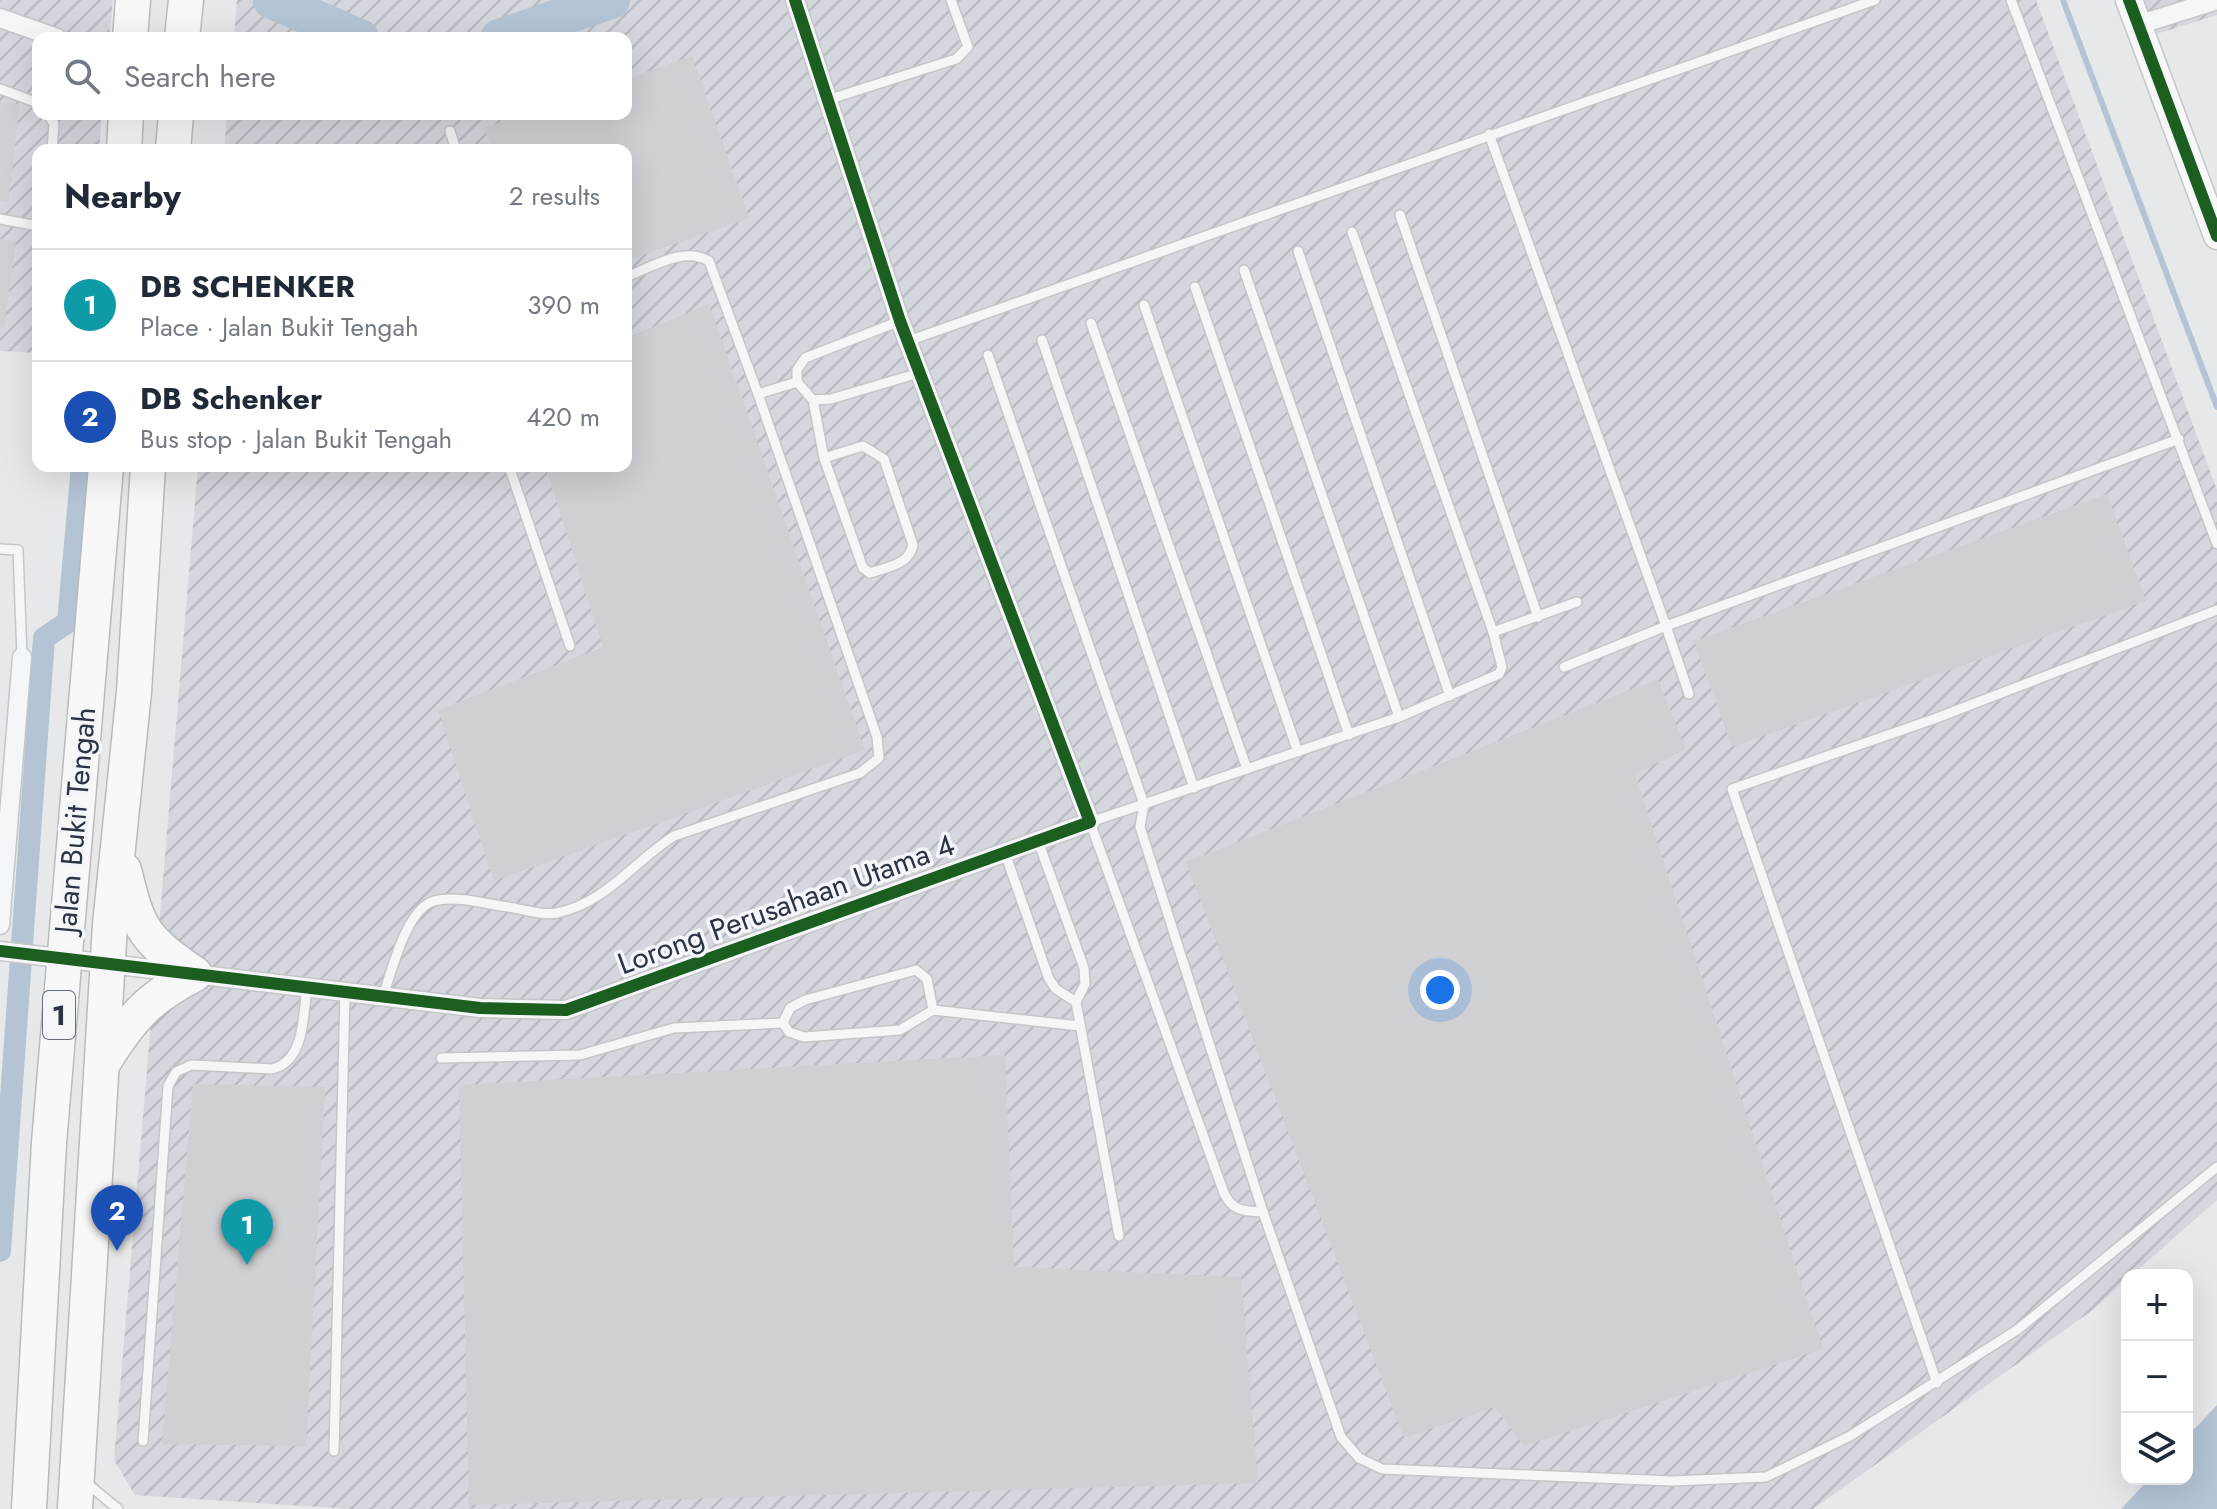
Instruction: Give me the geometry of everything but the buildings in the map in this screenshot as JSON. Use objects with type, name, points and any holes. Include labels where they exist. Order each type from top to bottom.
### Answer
[{"type":"highway","points":[[130,32],[133,0]]},
{"type":"highway","points":[[124,144],[126,120]]},
{"type":"highway","points":[[174,144],[176,120]]},
{"type":"highway","name":"Jalan Bukit Tengah","points":[[29,1509],[49,1143],[50,956],[105,472]]},
{"type":"highway","name":"Jalan Bukit Tengah","points":[[75,1509],[108,963],[134,692],[148,472]]},
{"type":"highway","points":[[101,1067],[143,1006],[161,991],[195,974],[156,947],[141,928],[118,847]]},
{"type":"street","points":[[795,0],[900,321],[1090,822]]},
{"type":"street","points":[[2129,0],[2217,236]]},
{"type":"street","points":[[2138,25],[2217,0]]},
{"type":"street","points":[[0,18],[40,32]]},
{"type":"street","points":[[0,925],[22,657]]},
{"type":"street","name":"Lorong Perusahaan Utama 4","points":[[8,951],[480,1008],[566,1010],[1090,822]]},
{"type":"lane","points":[[827,100],[956,59],[968,47],[951,0]]},
{"type":"lane","points":[[813,400],[831,399],[913,357],[1489,134],[1875,0]]},
{"type":"lane","points":[[2011,0],[2217,544]]},
{"type":"lane","points":[[0,89],[32,101]]},
{"type":"lane","points":[[52,120],[52,144]]},
{"type":"lane","points":[[450,131],[454,144]]},
{"type":"lane","points":[[1489,134],[1689,694]]},
{"type":"lane","points":[[1400,215],[1538,617]]},
{"type":"lane","points":[[0,219],[32,225]]},
{"type":"lane","points":[[1263,1212],[1240,1211],[1230,1205],[1224,1193],[1090,822],[1399,717],[1499,674],[1502,667],[1493,632],[1352,232]]},
{"type":"lane","points":[[1298,251],[1450,696]]},
{"type":"lane","points":[[383,996],[402,939],[418,911],[433,901],[453,900],[553,914],[589,903],[622,880],[652,850],[674,836],[860,773],[879,758],[877,737],[709,261],[697,254],[685,255],[632,275]]},
{"type":"lane","points":[[1244,270],[1399,717]]},
{"type":"lane","points":[[1195,287],[1349,735]]},
{"type":"lane","points":[[1144,305],[1298,752]]},
{"type":"lane","points":[[824,458],[863,446],[884,459],[913,545],[911,554],[903,562],[870,573],[863,568],[824,458],[813,400],[797,382],[797,370],[805,358],[900,321]]},
{"type":"lane","points":[[1091,323],[1247,769]]},
{"type":"lane","points":[[1042,340],[1194,788]]},
{"type":"lane","points":[[988,355],[1144,804],[1140,827],[1145,845],[1263,1212],[1341,1437],[1359,1458],[1382,1469],[1672,1481],[1766,1477],[1850,1436],[2017,1330],[2217,1167]]},
{"type":"lane","points":[[758,394],[797,382]]},
{"type":"lane","points":[[1564,667],[1666,626],[2179,439]]},
{"type":"lane","points":[[511,472],[570,646]]},
{"type":"lane","points":[[0,549],[18,550],[22,657]]},
{"type":"lane","points":[[1493,632],[1577,602]]},
{"type":"lane","points":[[1937,1383],[1732,789],[1934,719],[2217,610]]},
{"type":"lane","points":[[1038,841],[1084,968],[1085,984],[1076,1002],[1119,1236]]},
{"type":"lane","points":[[1005,853],[1049,979],[1056,989],[1076,1002]]},
{"type":"lane","points":[[783,1023],[790,1008],[805,1000],[916,970],[927,979],[933,1010]]},
{"type":"lane","points":[[143,1441],[168,1086],[176,1072],[191,1065],[272,1069],[285,1066],[292,1059],[300,1037],[307,987]]},
{"type":"lane","points":[[334,1451],[345,992]]},
{"type":"lane","points":[[783,1023],[789,1032],[804,1037],[900,1030],[917,1023],[933,1010],[1080,1026]]},
{"type":"lane","points":[[441,1058],[580,1055],[674,1028],[783,1023]]},
{"type":"lane","points":[[77,1475],[118,1509]]},
{"type":"shaded area","points":[[0,0],[113,0],[110,32],[32,32],[32,120],[102,120],[100,144],[32,144],[32,353],[0,351]]},
{"type":"shaded area","points":[[237,0],[2036,0],[2217,490],[2217,1200],[2139,1269],[2121,1269],[2121,1284],[2094,1309],[1813,1509],[349,1509],[135,1495],[114,1460],[197,472],[632,472],[632,144],[224,144],[226,120],[632,120],[632,32],[234,32]]},
{"type":"shaded area","points":[[2138,0],[2217,0],[2217,15],[2150,36]]},
{"type":"water","points":[[2217,1405],[2217,1509],[2121,1509],[2143,1485],[2193,1485],[2193,1431]]},
{"type":"waterway","points":[[272,0],[346,32]]},
{"type":"waterway","points":[[517,32],[611,0]]},
{"type":"waterway","points":[[2063,0],[2217,407]]},
{"type":"waterway","points":[[0,1251],[44,638],[68,622],[81,472]]},
{"type":"cycle path","points":[[0,951],[480,1008],[566,1010],[1090,822],[900,321],[795,0]]},
{"type":"cycle path","points":[[2129,0],[2217,236]]},
{"type":"place","name":"DB Schenker","points":[[117,1251]]},
{"type":"place","name":"DB SCHENKER","points":[[247,1265]]}]
